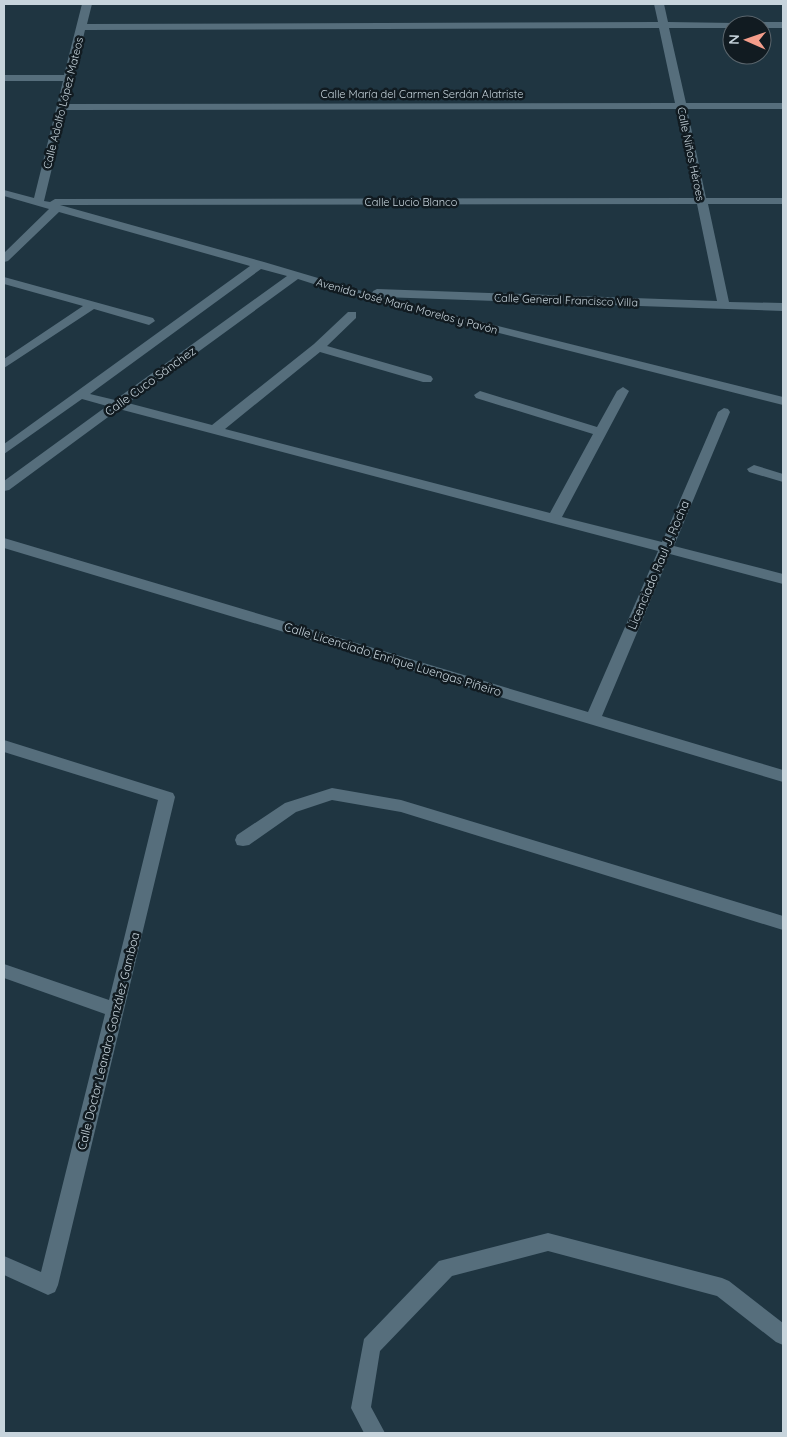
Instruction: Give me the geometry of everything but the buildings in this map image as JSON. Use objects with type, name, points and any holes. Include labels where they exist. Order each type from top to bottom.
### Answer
[{"type":"street","name":"Calle Adolfo López Mateos","points":[[38,202],[87,4]]},
{"type":"street","name":"Calle Niños Héroes","points":[[659,4],[724,305]]},
{"type":"street","points":[[82,26],[722,26]]},
{"type":"street","points":[[4,78],[69,78]]},
{"type":"street","name":"Calle María del Carmen Serdán Alatriste","points":[[62,107],[783,106]]},
{"type":"street","name":"Avenida José María Morelos y Pavón","points":[[4,193],[260,264],[349,292],[783,401]]},
{"type":"street","name":"Calle Lucio Blanco","points":[[38,202],[783,201]]},
{"type":"street","points":[[4,259],[57,208]]},
{"type":"street","points":[[4,450],[260,264]]},
{"type":"street","name":"Calle Cuco Sánchez","points":[[4,487],[296,275]]},
{"type":"street","points":[[4,280],[149,321]]},
{"type":"street","name":"Calle General Francisco Villa","points":[[349,292],[783,307]]},
{"type":"street","points":[[4,364],[92,305]]},
{"type":"street","points":[[215,430],[318,347],[352,315]]},
{"type":"street","points":[[318,347],[427,379]]},
{"type":"street","points":[[554,519],[623,391]]},
{"type":"street","points":[[80,395],[783,579]]},
{"type":"street","points":[[480,395],[601,432]]},
{"type":"street","name":"Licenciado Raul J. Rocha","points":[[593,719],[724,412]]},
{"type":"street","points":[[754,469],[783,478]]},
{"type":"street","name":"Calle Licenciado Enrique Luengas Piñeiro","points":[[4,542],[783,776]]},
{"type":"street","name":"Calle Doctor Leandro González Gamboa","points":[[4,746],[167,798],[48,1285],[4,1265]]},
{"type":"street","points":[[242,840],[291,807],[332,794],[401,806],[783,923]]},
{"type":"street","points":[[4,971],[116,1010]]},
{"type":"street","points":[[375,1433],[360,1408],[370,1346],[446,1268],[548,1242],[722,1288],[783,1335]]}]
